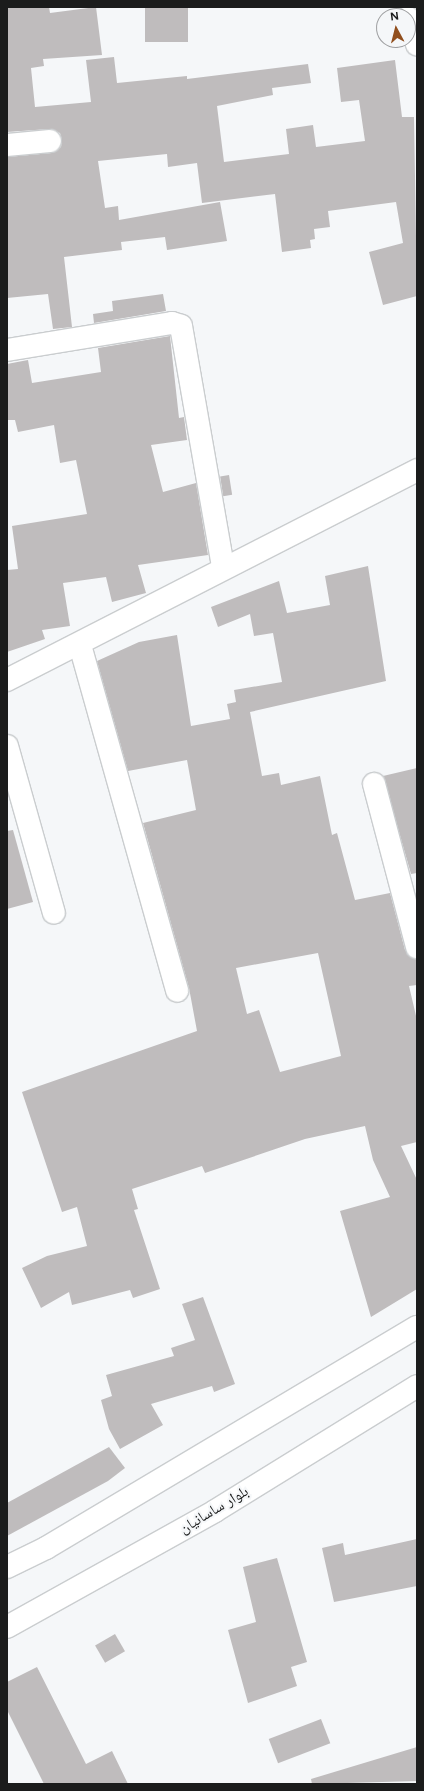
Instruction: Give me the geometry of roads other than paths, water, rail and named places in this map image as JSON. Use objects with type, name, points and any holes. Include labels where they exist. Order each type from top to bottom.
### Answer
[{"type":"main road","points":[[7,145],[50,141]]},
{"type":"main road","points":[[7,350],[172,323],[180,326],[223,567]]},
{"type":"main road","points":[[7,680],[80,645],[223,567],[417,470]]},
{"type":"main road","points":[[80,645],[177,991]]},
{"type":"main road","points":[[7,746],[54,913]]},
{"type":"main road","points":[[374,784],[408,886],[417,947]]},
{"type":"main road","points":[[7,1567],[46,1548],[417,1327]]},
{"type":"main road","name":"بلوار ساسانیان","points":[[7,1627],[215,1511],[417,1386]]}]
